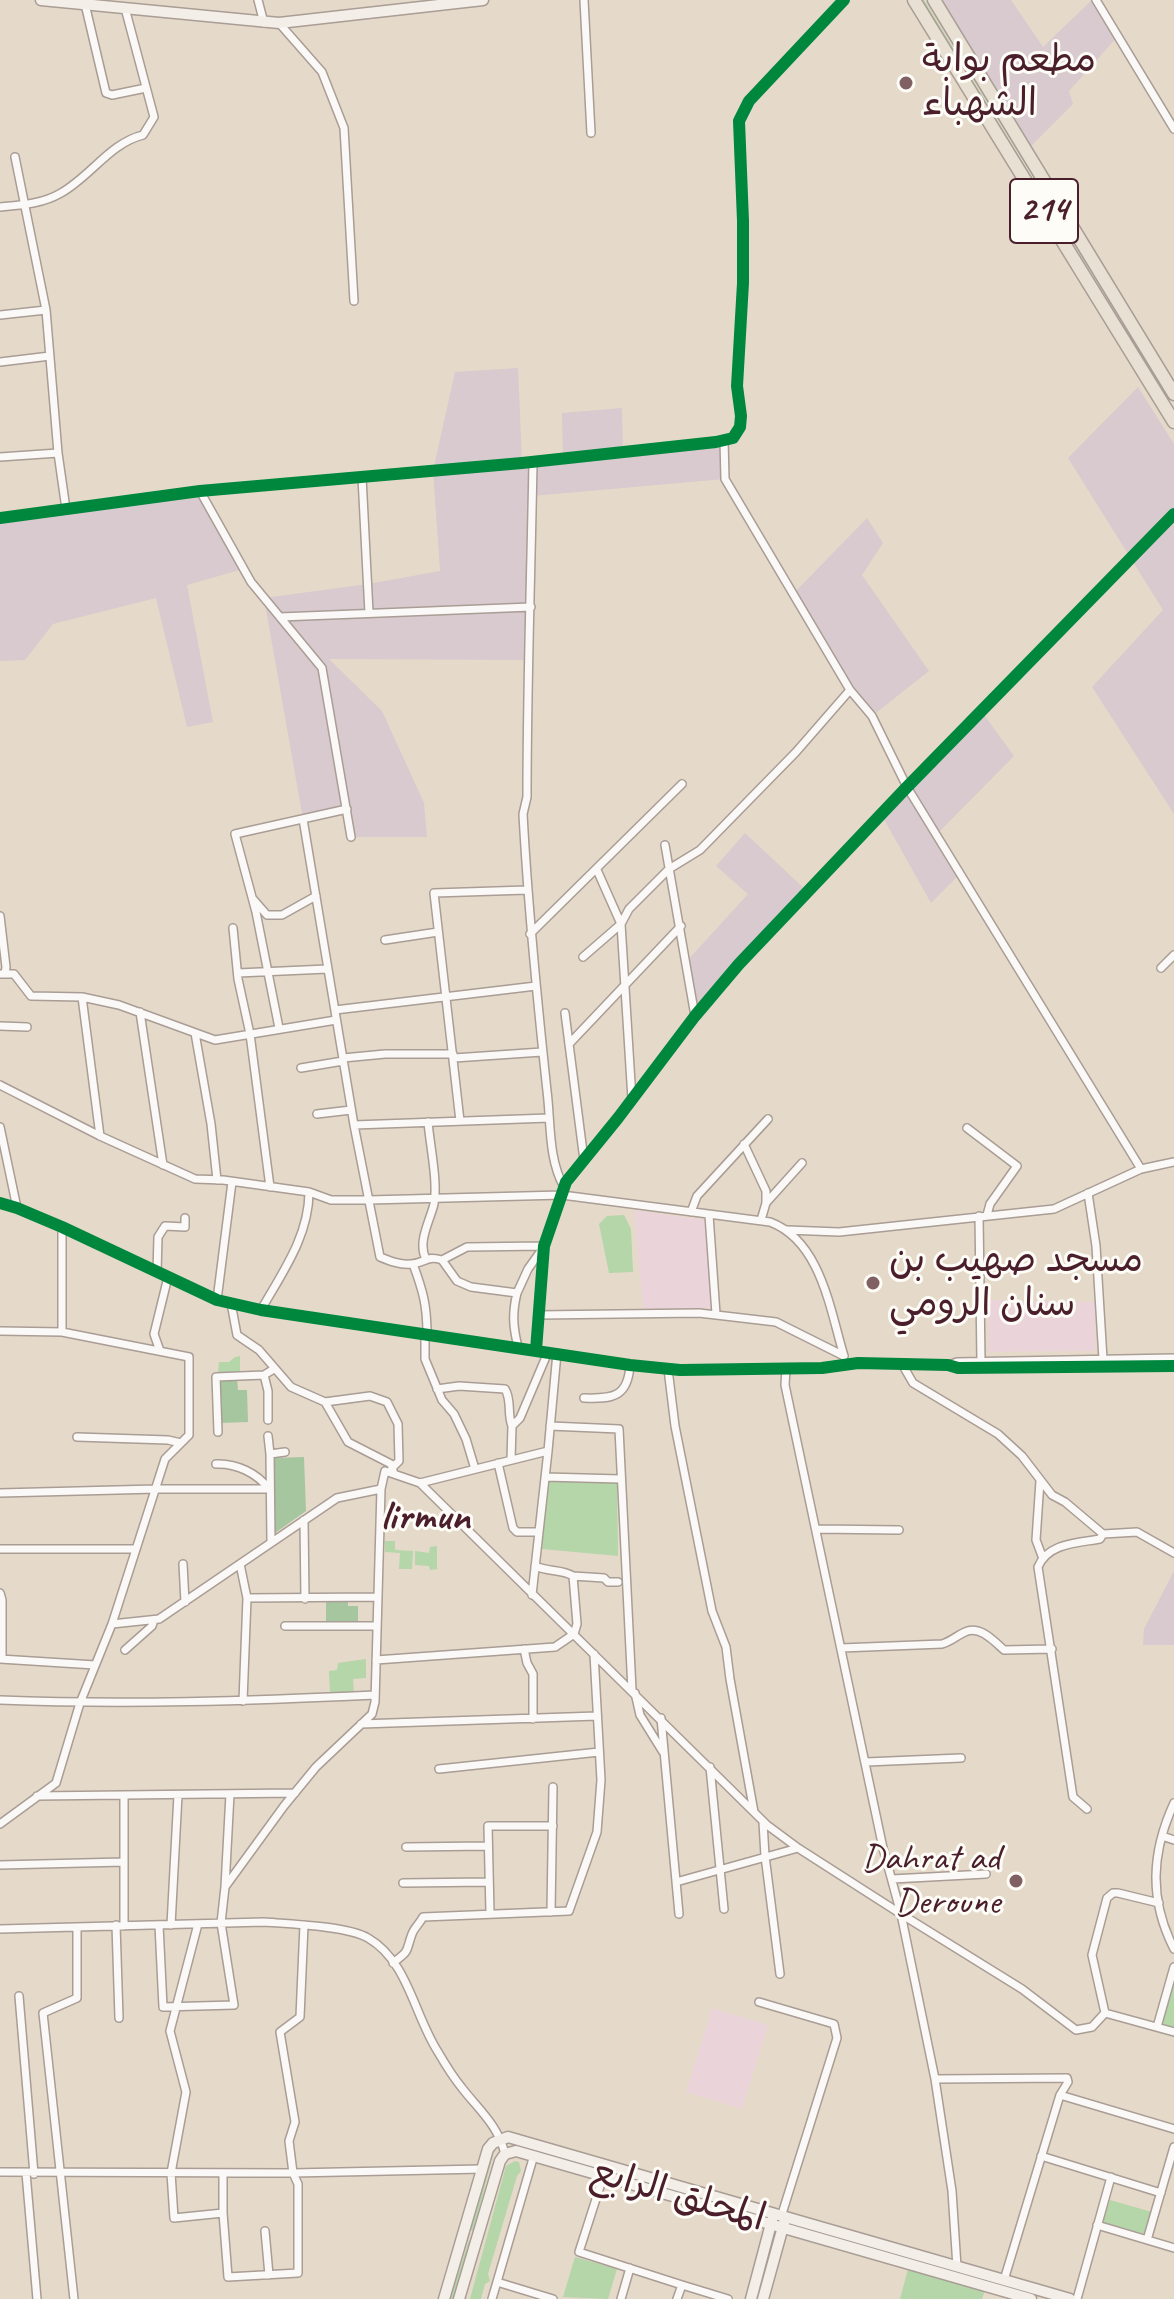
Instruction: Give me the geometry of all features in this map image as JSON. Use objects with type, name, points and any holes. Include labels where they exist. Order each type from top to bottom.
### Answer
[{"type":"highway","name":"214","points":[[914,0],[1174,422]]},
{"type":"highway","name":"214","points":[[934,0],[1174,394]]},
{"type":"main road","points":[[41,0],[264,23],[483,0]]},
{"type":"main road","points":[[444,2299],[488,2149],[502,2138],[515,2138],[779,2220],[957,2267],[998,2289],[1031,2299]]},
{"type":"main road","name":"المحلق الرابع","points":[[505,2154],[516,2151],[534,2154],[779,2220],[998,2289]]},
{"type":"main road","points":[[459,2299],[500,2161],[505,2154]]},
{"type":"main road","points":[[751,2299],[779,2220]]},
{"type":"main road","points":[[763,2299],[779,2220]]},
{"type":"main road","points":[[464,2232],[478,2236]]},
{"type":"main road","points":[[998,2289],[1070,2299]]},
{"type":"street","points":[[258,0],[264,23]]},
{"type":"street","points":[[584,0],[591,133]]},
{"type":"street","points":[[0,518],[200,491],[533,462],[733,438],[740,427],[741,416],[737,386],[743,283],[739,121],[749,101],[844,0]]},
{"type":"street","points":[[1096,0],[1174,129]]},
{"type":"street","points":[[85,4],[106,93],[112,95],[146,88]]},
{"type":"street","points":[[0,207],[44,201],[60,193],[126,139],[143,135],[154,117],[125,8]]},
{"type":"street","points":[[279,23],[322,72],[344,128],[354,301]]},
{"type":"street","points":[[15,157],[27,204],[46,310],[66,509]]},
{"type":"street","points":[[0,315],[46,310]]},
{"type":"street","points":[[0,362],[50,356]]},
{"type":"street","points":[[724,440],[725,479],[850,690],[872,716],[907,787],[1141,1169]]},
{"type":"street","points":[[0,457],[58,453]]},
{"type":"street","points":[[533,462],[531,642],[526,676],[527,797],[523,814],[530,934],[549,1118],[557,1175],[563,1191]]},
{"type":"street","points":[[362,477],[369,613]]},
{"type":"street","points":[[200,491],[251,582],[322,668],[351,837]]},
{"type":"street","points":[[536,1350],[544,1246],[563,1191],[584,1160],[695,1016],[744,959],[1174,514]]},
{"type":"street","points":[[280,617],[531,607]]},
{"type":"street","points":[[583,957],[621,924],[629,909],[669,869],[700,850],[796,752],[850,690]]},
{"type":"street","points":[[530,934],[682,784]]},
{"type":"street","points":[[279,1028],[252,897],[235,834],[347,809]]},
{"type":"street","points":[[303,819],[351,1110],[380,1257],[392,1262],[413,1264],[431,1256],[442,1260],[457,1281],[471,1287],[517,1293]]},
{"type":"street","points":[[665,845],[695,1016]]},
{"type":"street","points":[[597,870],[621,924],[632,1099]]},
{"type":"street","points":[[460,1121],[434,893],[527,890]]},
{"type":"street","points":[[252,897],[267,915],[282,915],[316,896]]},
{"type":"street","points":[[0,916],[6,967],[2,974],[14,974],[31,996],[82,997],[140,1012],[215,1040],[336,1020]]},
{"type":"street","points":[[569,1044],[681,926]]},
{"type":"street","points":[[233,928],[270,1187]]},
{"type":"street","points":[[385,940],[438,932]]},
{"type":"street","points":[[1161,968],[1174,955]]},
{"type":"street","points":[[238,973],[327,969]]},
{"type":"street","points":[[335,1010],[536,986]]},
{"type":"street","points":[[82,997],[100,1136]]},
{"type":"street","points":[[140,1012],[163,1165]]},
{"type":"street","points":[[565,1013],[584,1160]]},
{"type":"street","points":[[0,1026],[27,1027]]},
{"type":"street","points":[[195,1033],[217,1180]]},
{"type":"street","points":[[301,1068],[385,1054],[454,1056],[542,1052]]},
{"type":"street","points":[[0,1085],[100,1136],[195,1179],[309,1192],[331,1200],[563,1191],[709,1215],[761,1220],[785,1229],[839,1232],[1054,1209],[1141,1169],[1174,1162]]},
{"type":"street","points":[[317,1114],[351,1110]]},
{"type":"street","points":[[354,1125],[549,1118]]},
{"type":"street","points":[[691,1212],[697,1196],[768,1119]]},
{"type":"street","points":[[426,1259],[423,1254],[425,1236],[434,1198],[428,1122]]},
{"type":"street","points":[[0,1127],[17,1208]]},
{"type":"street","points":[[967,1128],[1017,1166],[983,1216],[981,1362]]},
{"type":"street","points":[[744,1144],[766,1191],[761,1220]]},
{"type":"street","points":[[0,1157],[9,1168]]},
{"type":"street","points":[[766,1203],[802,1163]]},
{"type":"street","points":[[217,1300],[232,1182]]},
{"type":"street","points":[[261,1310],[299,1242],[309,1205],[309,1192]]},
{"type":"street","points":[[1088,1193],[1096,1246],[1103,1359]]},
{"type":"street","points":[[0,1203],[62,1227],[217,1300],[261,1310],[630,1365],[668,1369],[822,1368],[851,1364],[948,1365],[958,1368],[1174,1358]]},
{"type":"street","points":[[709,1215],[716,1314]]},
{"type":"street","points":[[157,1272],[158,1237],[165,1226],[185,1227],[185,1218]]},
{"type":"street","points":[[62,1227],[62,1332]]},
{"type":"street","points":[[785,1229],[804,1248],[825,1288],[844,1356]]},
{"type":"street","points":[[442,1260],[467,1247],[544,1246]]},
{"type":"street","points":[[518,1347],[512,1310],[528,1269],[544,1246]]},
{"type":"street","points":[[413,1264],[427,1307],[425,1359],[442,1400],[454,1414],[466,1439],[475,1469]]},
{"type":"street","points":[[160,1351],[154,1334],[168,1277]]},
{"type":"street","points":[[231,1303],[237,1335],[259,1350],[291,1387],[325,1402],[370,1396],[387,1402],[398,1424],[399,1461],[393,1471]]},
{"type":"street","points":[[538,1315],[716,1314],[776,1322],[844,1356],[851,1364]]},
{"type":"street","points":[[0,1331],[62,1332],[189,1357],[189,1435],[165,1459],[112,1624],[80,1703],[56,1783],[0,1824]]},
{"type":"street","points":[[512,1426],[520,1418],[553,1352]]},
{"type":"street","points":[[532,1595],[548,1451],[553,1352]]},
{"type":"street","points":[[948,1365],[981,1362],[1174,1366]]},
{"type":"street","points":[[902,1364],[913,1383],[998,1434],[1022,1456],[1052,1495],[1103,1534],[1137,1532],[1174,1553]]},
{"type":"street","points":[[584,1398],[612,1398],[624,1389],[629,1379],[630,1365]]},
{"type":"street","points":[[786,1368],[785,1385],[935,2079],[952,2191],[957,2267]]},
{"type":"street","points":[[218,1432],[216,1377],[264,1375],[274,1369]]},
{"type":"street","points":[[668,1369],[675,1426],[712,1611],[726,1647],[754,1812]]},
{"type":"street","points":[[264,1375],[268,1391],[268,1420]]},
{"type":"street","points":[[437,1389],[459,1386],[505,1389],[512,1426],[511,1460]]},
{"type":"street","points":[[325,1402],[348,1442],[391,1464],[393,1471]]},
{"type":"street","points":[[550,1426],[619,1429],[634,1692],[640,1715],[664,1754]]},
{"type":"street","points":[[268,1436],[271,1541]]},
{"type":"street","points":[[77,1437],[181,1443]]},
{"type":"street","points":[[420,1483],[548,1451]]},
{"type":"street","points":[[270,1454],[285,1452]]},
{"type":"street","points":[[498,1463],[513,1528],[517,1532],[539,1532]]},
{"type":"street","points":[[216,1464],[242,1469],[263,1481],[269,1489]]},
{"type":"street","points":[[225,1887],[295,1793],[324,1759],[372,1714],[381,1489],[385,1471],[393,1471],[420,1483],[763,1821],[798,1848],[1022,1989],[1076,2030],[1092,2027],[1105,2013]]},
{"type":"street","points":[[545,1477],[620,1479]]},
{"type":"street","points":[[1040,1481],[1036,1540],[1042,1556],[1038,1567],[1073,1797],[1087,1809]]},
{"type":"street","points":[[0,1493],[269,1489]]},
{"type":"street","points":[[112,1624],[159,1619],[337,1498],[381,1489]]},
{"type":"street","points":[[304,1520],[305,1599]]},
{"type":"street","points":[[817,1529],[899,1530]]},
{"type":"street","points":[[1042,1556],[1060,1547],[1100,1539],[1103,1534]]},
{"type":"street","points":[[0,1549],[136,1549]]},
{"type":"street","points":[[183,1564],[185,1602]]},
{"type":"street","points":[[240,1564],[247,1598],[243,1701]]},
{"type":"street","points":[[535,1566],[547,1572],[618,1582]]},
{"type":"street","points":[[376,1660],[555,1647],[574,1634],[577,1624],[573,1576]]},
{"type":"street","points":[[0,1593],[1,1659],[95,1665]]},
{"type":"street","points":[[247,1598],[378,1597]]},
{"type":"street","points":[[125,1650],[152,1626],[154,1620]]},
{"type":"street","points":[[285,1626],[377,1626]]},
{"type":"street","points":[[841,1648],[942,1644],[967,1630],[976,1630],[1004,1650],[1052,1649]]},
{"type":"street","points":[[524,1649],[533,1674],[533,1719]]},
{"type":"street","points":[[393,1963],[410,1947],[413,1932],[423,1917],[569,1911],[597,1832],[601,1780],[594,1654]]},
{"type":"street","points":[[0,1700],[80,1703],[243,1701],[375,1695]]},
{"type":"street","points":[[361,1724],[597,1716]]},
{"type":"street","points":[[661,1718],[679,1914]]},
{"type":"street","points":[[439,1769],[599,1752]]},
{"type":"street","points":[[866,1762],[961,1758]]},
{"type":"street","points":[[710,1767],[724,1909]]},
{"type":"street","points":[[551,1912],[553,1787]]},
{"type":"street","points":[[37,1796],[295,1793]]},
{"type":"street","points":[[159,1925],[163,2007],[234,2005],[221,1923],[230,1794]]},
{"type":"street","points":[[119,2018],[124,1795]]},
{"type":"street","points":[[171,1925],[178,1795]]},
{"type":"street","points":[[1174,1803],[1162,1836],[1154,1879],[1166,1932],[1174,1949]]},
{"type":"street","points":[[763,1821],[780,1974]]},
{"type":"street","points":[[490,1913],[488,1826],[553,1826]]},
{"type":"street","points":[[1162,1836],[1174,1840]]},
{"type":"street","points":[[406,1847],[488,1846]]},
{"type":"street","points":[[676,1882],[798,1848]]},
{"type":"street","points":[[0,1865],[123,1862]]},
{"type":"street","points":[[892,1879],[986,1874]]},
{"type":"street","points":[[403,1883],[489,1882]]},
{"type":"street","points":[[1105,2013],[1092,1955],[1107,1898],[1118,1893],[1159,1903]]},
{"type":"street","points":[[0,1929],[221,1923],[304,1925],[365,1936],[382,1948],[400,1972],[435,2048],[461,2087],[502,2138],[505,2154]]},
{"type":"street","points":[[198,1924],[170,2031],[186,2092],[171,2173],[174,2218],[223,2213]]},
{"type":"street","points":[[223,2173],[228,2277],[298,2273],[298,2184],[293,2173],[289,2141],[295,2122],[280,2032],[300,2017],[304,1925]]},
{"type":"street","points":[[74,2299],[43,2013],[77,1998],[77,1929]]},
{"type":"street","points":[[1157,2027],[1174,1967]]},
{"type":"street","points":[[19,1996],[37,2299]]},
{"type":"street","points":[[759,2002],[834,2024],[837,2029],[837,2038],[779,2220]]},
{"type":"street","points":[[1105,2013],[1174,2032]]},
{"type":"street","points":[[935,2079],[1067,2078],[998,2289]]},
{"type":"street","points":[[1060,2095],[1174,2129]]},
{"type":"street","points":[[1147,2240],[1174,2147]]},
{"type":"street","points":[[492,2299],[534,2154]]},
{"type":"street","points":[[1041,2156],[1161,2193]]},
{"type":"street","points":[[0,2172],[293,2173],[482,2169]]},
{"type":"street","points":[[604,2174],[579,2252],[728,2299]]},
{"type":"street","points":[[1077,2299],[1111,2177]]},
{"type":"street","points":[[1097,2225],[1174,2248]]},
{"type":"street","points":[[265,2231],[269,2275]]},
{"type":"street","points":[[621,2299],[630,2268]]},
{"type":"street","points":[[497,2282],[553,2299]]},
{"type":"street","points":[[677,2299],[682,2285]]},
{"type":"shaded area","points":[[933,0],[1011,0],[1043,47],[1092,0],[1096,0],[1118,36],[1069,91],[1073,104],[1030,147]]},
{"type":"shaded area","points":[[518,368],[522,462],[563,458],[562,413],[622,408],[623,451],[724,440],[725,479],[532,496],[531,660],[329,659],[382,711],[424,803],[427,837],[351,837],[347,810],[303,819],[264,598],[440,571],[433,471],[455,372]]},
{"type":"shaded area","points":[[1138,387],[1174,444],[1174,814],[1092,687],[1163,610],[1068,458]]},
{"type":"shaded area","points":[[200,491],[243,569],[187,585],[213,722],[187,727],[156,598],[53,624],[25,660],[0,661],[0,518]]},
{"type":"shaded area","points":[[867,518],[883,543],[862,575],[929,671],[872,716],[850,690],[793,594]]},
{"type":"shaded area","points":[[982,712],[1014,756],[936,835],[960,874],[931,903],[881,814]]},
{"type":"shaded area","points":[[745,833],[808,892],[695,1016],[687,961],[748,894],[716,866]]},
{"type":"shaded area","points":[[634,1210],[705,1220],[712,1308],[643,1309]]},
{"type":"shaded area","points":[[988,1300],[1095,1302],[1095,1351],[989,1352]]},
{"type":"shaded area","points":[[1174,1571],[1174,1645],[1143,1645],[1144,1629]]},
{"type":"shaded area","points":[[712,2008],[768,2025],[742,2109],[686,2092]]},
{"type":"green space","points":[[920,0],[924,0],[1174,410],[1174,415]]},
{"type":"green space","points":[[624,1215],[631,1229],[633,1272],[609,1273],[599,1224],[607,1216]]},
{"type":"green space","points":[[240,1356],[240,1374],[218,1375],[219,1362],[229,1362]]},
{"type":"green space","points":[[237,1377],[238,1390],[247,1390],[248,1422],[221,1423],[219,1378]]},
{"type":"green space","points":[[304,1457],[306,1511],[275,1533],[273,1458]]},
{"type":"green space","points":[[548,1481],[617,1483],[618,1556],[542,1549]]},
{"type":"green space","points":[[385,1541],[395,1541],[395,1550],[413,1551],[412,1569],[399,1569],[400,1553],[385,1552]]},
{"type":"green space","points":[[437,1546],[437,1569],[415,1565],[415,1551],[429,1553],[430,1547]]},
{"type":"green space","points":[[326,1600],[348,1600],[348,1606],[358,1606],[358,1624],[326,1623]]},
{"type":"green space","points":[[366,1659],[366,1678],[353,1679],[354,1695],[330,1694],[329,1671],[337,1670],[338,1663]]},
{"type":"green space","points":[[1174,1973],[1174,2032],[1162,2028],[1161,2023]]},
{"type":"green space","points":[[493,2155],[472,2231],[470,2228],[490,2156]]},
{"type":"green space","points":[[519,2162],[521,2171],[488,2274],[490,2281],[485,2284],[481,2299],[470,2299],[506,2166]]},
{"type":"green space","points":[[1110,2200],[1152,2212],[1145,2234],[1103,2222]]},
{"type":"green space","points":[[469,2240],[471,2242],[455,2299],[450,2299]]},
{"type":"green space","points":[[575,2257],[617,2269],[608,2299],[563,2297]]},
{"type":"green space","points":[[908,2269],[985,2290],[982,2299],[900,2299]]},
{"type":"cycle path","points":[[0,518],[200,491],[522,463],[733,438],[740,427],[741,416],[737,386],[743,283],[739,121],[749,101],[844,0]]},
{"type":"cycle path","points":[[536,1350],[544,1246],[566,1182],[739,964],[1174,514]]},
{"type":"cycle path","points":[[0,1203],[62,1227],[217,1300],[261,1310],[630,1365],[680,1370],[822,1368],[858,1363],[948,1365],[958,1368],[1174,1366]]},
{"type":"place","name":"مطعم بوابة الشهباء","points":[[906,83]]},
{"type":"place","name":"مسجد صهيب بن سنان الرومي","points":[[873,1283]]},
{"type":"place","name":"Dahrat ad Deroune","points":[[1016,1881]]},
{"type":"district","name":"lirmun","points":[[425,1518]]}]
